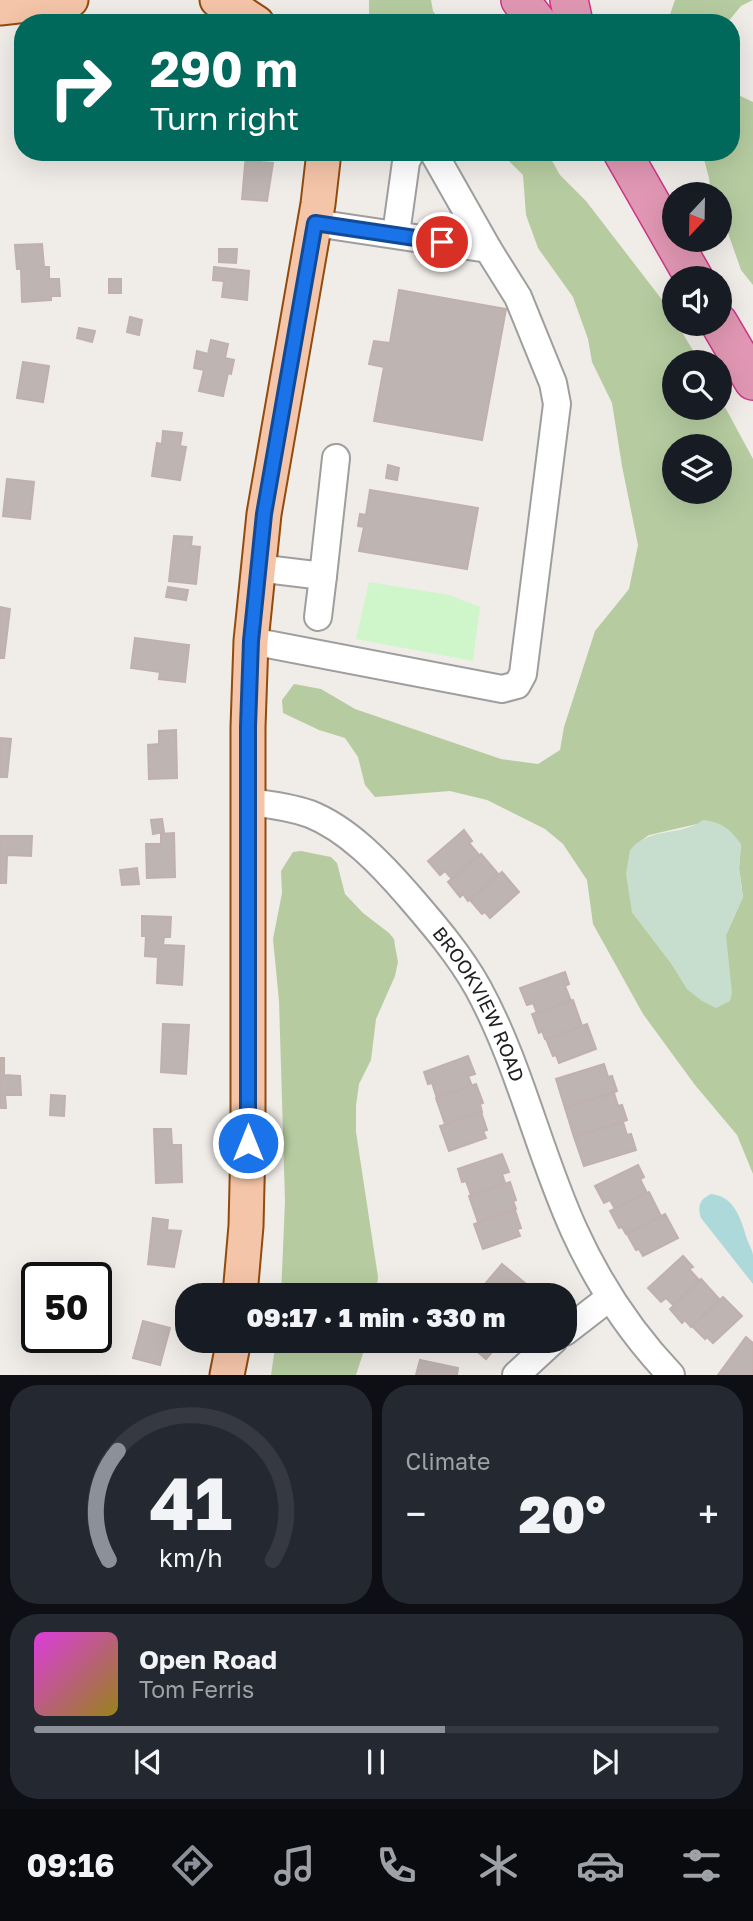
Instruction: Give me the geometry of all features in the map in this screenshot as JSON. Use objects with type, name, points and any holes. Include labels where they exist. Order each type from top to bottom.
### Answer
[{"type":"highway","points":[[520,0],[531,14]]},
{"type":"highway","points":[[629,161],[687,266]]},
{"type":"highway","points":[[727,336],[753,381]]},
{"type":"main road","points":[[0,8],[71,0]]},
{"type":"main road","points":[[217,0],[241,14]]},
{"type":"main road","points":[[241,1283],[246,1226],[248,1143],[247,802],[251,641],[257,568],[270,475],[323,161]]},
{"type":"main road","points":[[227,1375],[231,1353]]},
{"type":"street","points":[[396,234],[406,161]]},
{"type":"street","points":[[251,641],[502,689],[511,688],[521,680],[556,397],[553,383],[517,297],[438,161]]},
{"type":"street","points":[[316,214],[396,234],[488,249]]},
{"type":"street","points":[[318,617],[336,458]]},
{"type":"street","points":[[257,568],[323,576]]},
{"type":"street","name":"BROOKVIEW ROAD","points":[[247,802],[310,814],[331,825],[372,858],[398,884],[448,943],[478,988],[493,1019],[526,1101],[560,1198],[590,1265],[608,1298],[671,1375]]},
{"type":"street","points":[[577,1323],[608,1298]]},
{"type":"street","points":[[516,1375],[540,1353]]},
{"type":"green space","points":[[369,0],[431,0],[435,14],[369,14]]},
{"type":"green space","points":[[675,0],[753,0],[741,6],[734,14],[670,14]]},
{"type":"green space","points":[[740,96],[753,102],[753,285],[741,270],[732,244],[732,182],[710,182],[704,161],[740,161]]},
{"type":"green space","points":[[509,161],[552,161],[560,175],[586,201],[662,300],[662,336],[684,336],[693,350],[662,350],[662,420],[732,420],[753,459],[753,1174],[737,1135],[695,1085],[643,1014],[593,924],[587,880],[563,844],[545,829],[487,800],[450,791],[375,797],[365,785],[358,757],[345,738],[319,730],[283,713],[282,700],[294,684],[321,689],[355,709],[501,759],[538,764],[560,750],[564,727],[595,631],[629,589],[638,545],[612,403],[592,362],[588,339],[573,297],[538,248],[526,215],[523,175]],"holes":[[[697,824],[741,844],[739,868],[743,897],[726,935],[726,952],[688,990],[632,912],[635,845],[649,835]]]},
{"type":"green space","points":[[369,582],[449,595],[480,607],[473,661],[356,639]]},
{"type":"green space","points":[[703,820],[725,827],[741,844],[739,868],[743,897],[726,935],[732,993],[730,1001],[716,1008],[688,990],[632,912],[626,874],[630,850],[639,842],[657,834],[684,829]]},
{"type":"green space","points":[[293,852],[331,857],[337,863],[345,894],[394,939],[398,962],[395,976],[376,1019],[371,1060],[359,1084],[356,1106],[356,1132],[377,1283],[282,1283],[285,1201],[279,1001],[273,939],[282,893],[281,871]]},
{"type":"green space","points":[[274,1353],[363,1353],[356,1375],[271,1375]]},
{"type":"water","points":[[711,1194],[726,1199],[736,1210],[753,1255],[753,1284],[701,1218],[700,1203]]},
{"type":"building","points":[[245,161],[273,163],[267,201],[242,199]]},
{"type":"building","points":[[42,244],[44,267],[49,267],[49,279],[59,279],[60,296],[51,296],[51,300],[22,302],[21,269],[17,269],[15,245]]},
{"type":"building","points":[[219,249],[237,249],[236,263],[219,262]]},
{"type":"building","points":[[214,267],[249,271],[247,300],[222,297],[224,281],[213,280]]},
{"type":"building","points":[[109,279],[121,279],[121,293],[109,293]]},
{"type":"building","points":[[399,290],[506,309],[482,440],[374,421],[384,367],[369,364],[374,341],[390,343]]},
{"type":"building","points":[[130,317],[142,320],[139,335],[127,332]]},
{"type":"building","points":[[79,328],[95,331],[92,342],[77,338]]},
{"type":"building","points":[[211,340],[228,344],[225,358],[234,360],[223,396],[199,391],[204,370],[194,368],[197,351],[208,354]]},
{"type":"building","points":[[23,362],[49,366],[43,402],[17,398]]},
{"type":"building","points":[[163,431],[182,433],[180,446],[186,447],[180,480],[152,476],[157,443],[162,444]]},
{"type":"building","points":[[388,465],[399,468],[397,480],[386,478]]},
{"type":"building","points":[[7,479],[34,482],[30,519],[3,516]]},
{"type":"building","points":[[370,490],[478,508],[467,569],[359,551],[364,527],[358,526],[360,514],[366,515]]},
{"type":"building","points":[[174,536],[192,537],[191,546],[200,547],[196,584],[169,581]]},
{"type":"building","points":[[168,587],[188,590],[186,600],[166,597]]},
{"type":"building","points":[[0,607],[10,609],[4,658],[0,658]]},
{"type":"building","points":[[135,638],[189,645],[185,682],[159,679],[160,672],[131,668]]},
{"type":"building","points":[[176,730],[177,778],[149,779],[148,745],[159,744],[159,731]]},
{"type":"building","points":[[0,738],[11,739],[7,777],[0,777]]},
{"type":"building","points":[[162,819],[164,832],[153,834],[151,820]]},
{"type":"building","points":[[464,830],[472,841],[469,843],[479,855],[452,879],[445,871],[440,875],[428,861]]},
{"type":"building","points":[[174,833],[175,877],[147,878],[146,844],[161,844],[161,834]]},
{"type":"building","points":[[0,836],[32,836],[31,856],[7,855],[6,883],[0,883]]},
{"type":"building","points":[[481,854],[499,875],[468,901],[463,894],[460,897],[448,882]]},
{"type":"building","points":[[137,868],[139,884],[122,885],[120,870]]},
{"type":"building","points":[[502,872],[519,892],[490,918],[485,912],[482,914],[470,900]]},
{"type":"building","points":[[142,916],[171,917],[170,937],[164,937],[163,945],[184,946],[182,985],[157,983],[158,957],[145,956],[146,936],[142,936]]},
{"type":"building","points":[[565,972],[569,984],[565,986],[571,1001],[537,1013],[533,1003],[527,1005],[520,988]]},
{"type":"building","points":[[573,1000],[582,1026],[545,1039],[542,1031],[539,1033],[532,1014]]},
{"type":"building","points":[[163,1024],[189,1025],[186,1074],[161,1072]]},
{"type":"building","points":[[587,1024],[596,1049],[559,1063],[546,1039]]},
{"type":"building","points":[[468,1056],[475,1074],[468,1076],[472,1086],[437,1098],[432,1083],[428,1084],[424,1072]]},
{"type":"building","points":[[0,1058],[4,1058],[4,1075],[20,1076],[21,1095],[5,1095],[6,1108],[0,1108]]},
{"type":"building","points":[[604,1064],[617,1091],[565,1108],[556,1079]]},
{"type":"building","points":[[476,1084],[483,1103],[480,1104],[482,1112],[445,1124],[436,1098]]},
{"type":"building","points":[[614,1093],[627,1120],[574,1137],[565,1108]]},
{"type":"building","points":[[51,1095],[65,1096],[64,1116],[50,1115]]},
{"type":"building","points":[[481,1112],[487,1130],[483,1131],[486,1138],[449,1151],[440,1126]]},
{"type":"building","points":[[623,1122],[627,1135],[631,1134],[636,1150],[584,1166],[574,1137]]},
{"type":"building","points":[[154,1129],[171,1129],[172,1145],[181,1145],[182,1182],[156,1183]]},
{"type":"building","points":[[502,1154],[509,1172],[502,1174],[505,1183],[471,1195],[466,1181],[462,1182],[458,1169]]},
{"type":"building","points":[[638,1165],[644,1177],[640,1179],[647,1193],[615,1209],[610,1200],[604,1203],[595,1186]]},
{"type":"building","points":[[510,1182],[516,1209],[478,1222],[469,1196]]},
{"type":"building","points":[[649,1192],[661,1216],[626,1234],[622,1227],[619,1228],[610,1211]]},
{"type":"building","points":[[515,1210],[521,1228],[517,1229],[520,1236],[483,1249],[474,1224]]},
{"type":"building","points":[[665,1214],[678,1238],[643,1256],[639,1249],[636,1250],[627,1234]]},
{"type":"building","points":[[153,1218],[168,1220],[167,1230],[181,1231],[174,1267],[148,1264]]},
{"type":"building","points":[[683,1256],[693,1267],[689,1269],[700,1281],[673,1305],[666,1298],[661,1302],[648,1288]]},
{"type":"building","points":[[502,1264],[525,1283],[486,1283]]},
{"type":"building","points":[[701,1279],[720,1300],[691,1327],[685,1320],[682,1323],[670,1309]]},
{"type":"building","points":[[723,1297],[742,1316],[713,1343],[692,1326]]},
{"type":"building","points":[[143,1321],[170,1328],[160,1365],[133,1358]]},
{"type":"building","points":[[746,1337],[753,1343],[753,1375],[718,1375]]},
{"type":"building","points":[[479,1353],[491,1353],[486,1359]]},
{"type":"building","points":[[420,1360],[458,1368],[457,1375],[416,1375]]},
{"type":"route","points":[[248,1143],[248,727],[251,641],[264,514],[315,223],[442,242]]}]
